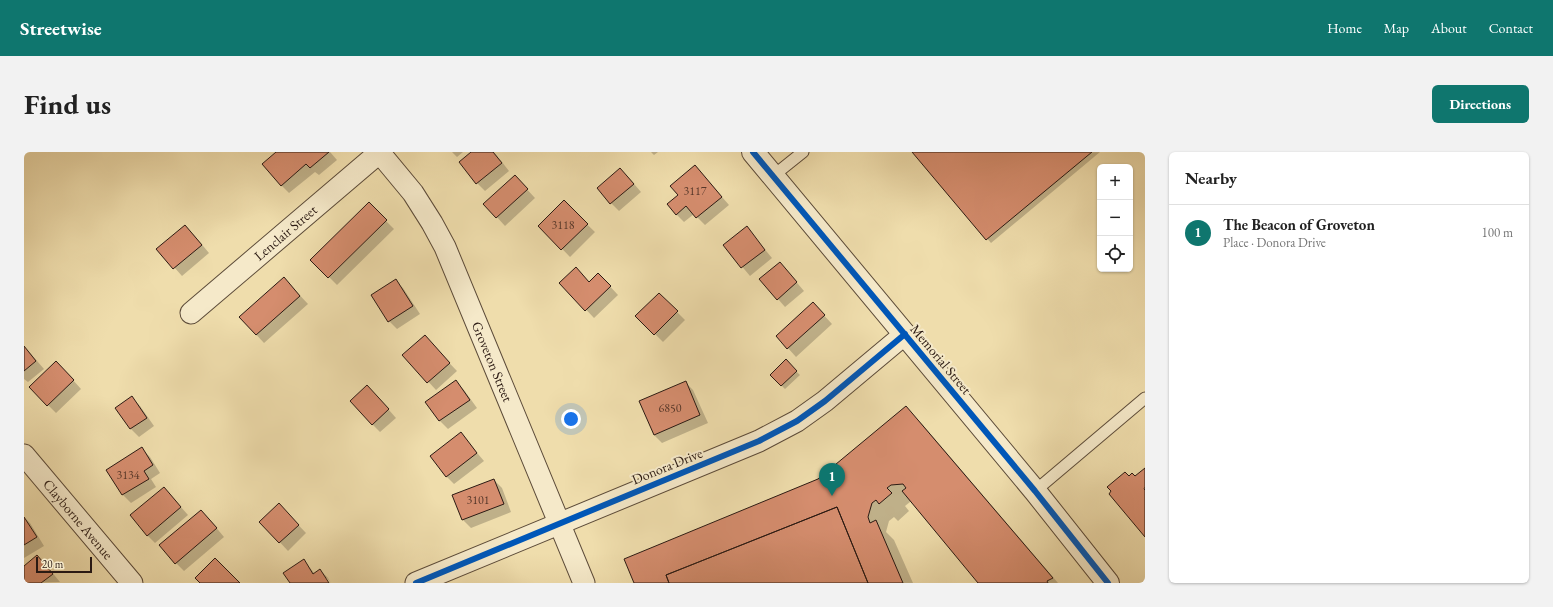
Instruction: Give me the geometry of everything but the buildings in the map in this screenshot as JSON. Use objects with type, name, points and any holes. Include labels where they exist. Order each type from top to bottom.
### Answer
[{"type":"street","name":"Lenclair Street","points":[[191,313],[380,152]]},
{"type":"street","name":"Groveton Street","points":[[380,152],[413,193],[445,247],[584,583]]},
{"type":"street","name":"Memorial Street","points":[[753,152],[1034,490],[1108,583]]},
{"type":"street","name":"Donora Drive","points":[[416,583],[560,522],[759,441],[797,421],[825,401],[905,334]]},
{"type":"street","name":"Clayborne Avenue","points":[[24,455],[132,583]]},
{"type":"lane","points":[[773,176],[803,152]]},
{"type":"lane","points":[[1034,490],[1145,398]]},
{"type":"cycle path","points":[[753,152],[1035,491],[1108,583]]},
{"type":"cycle path","points":[[416,583],[759,441],[797,421],[825,401],[905,334]]},
{"type":"place","name":"The Beacon of Groveton","points":[[832,496]]}]
